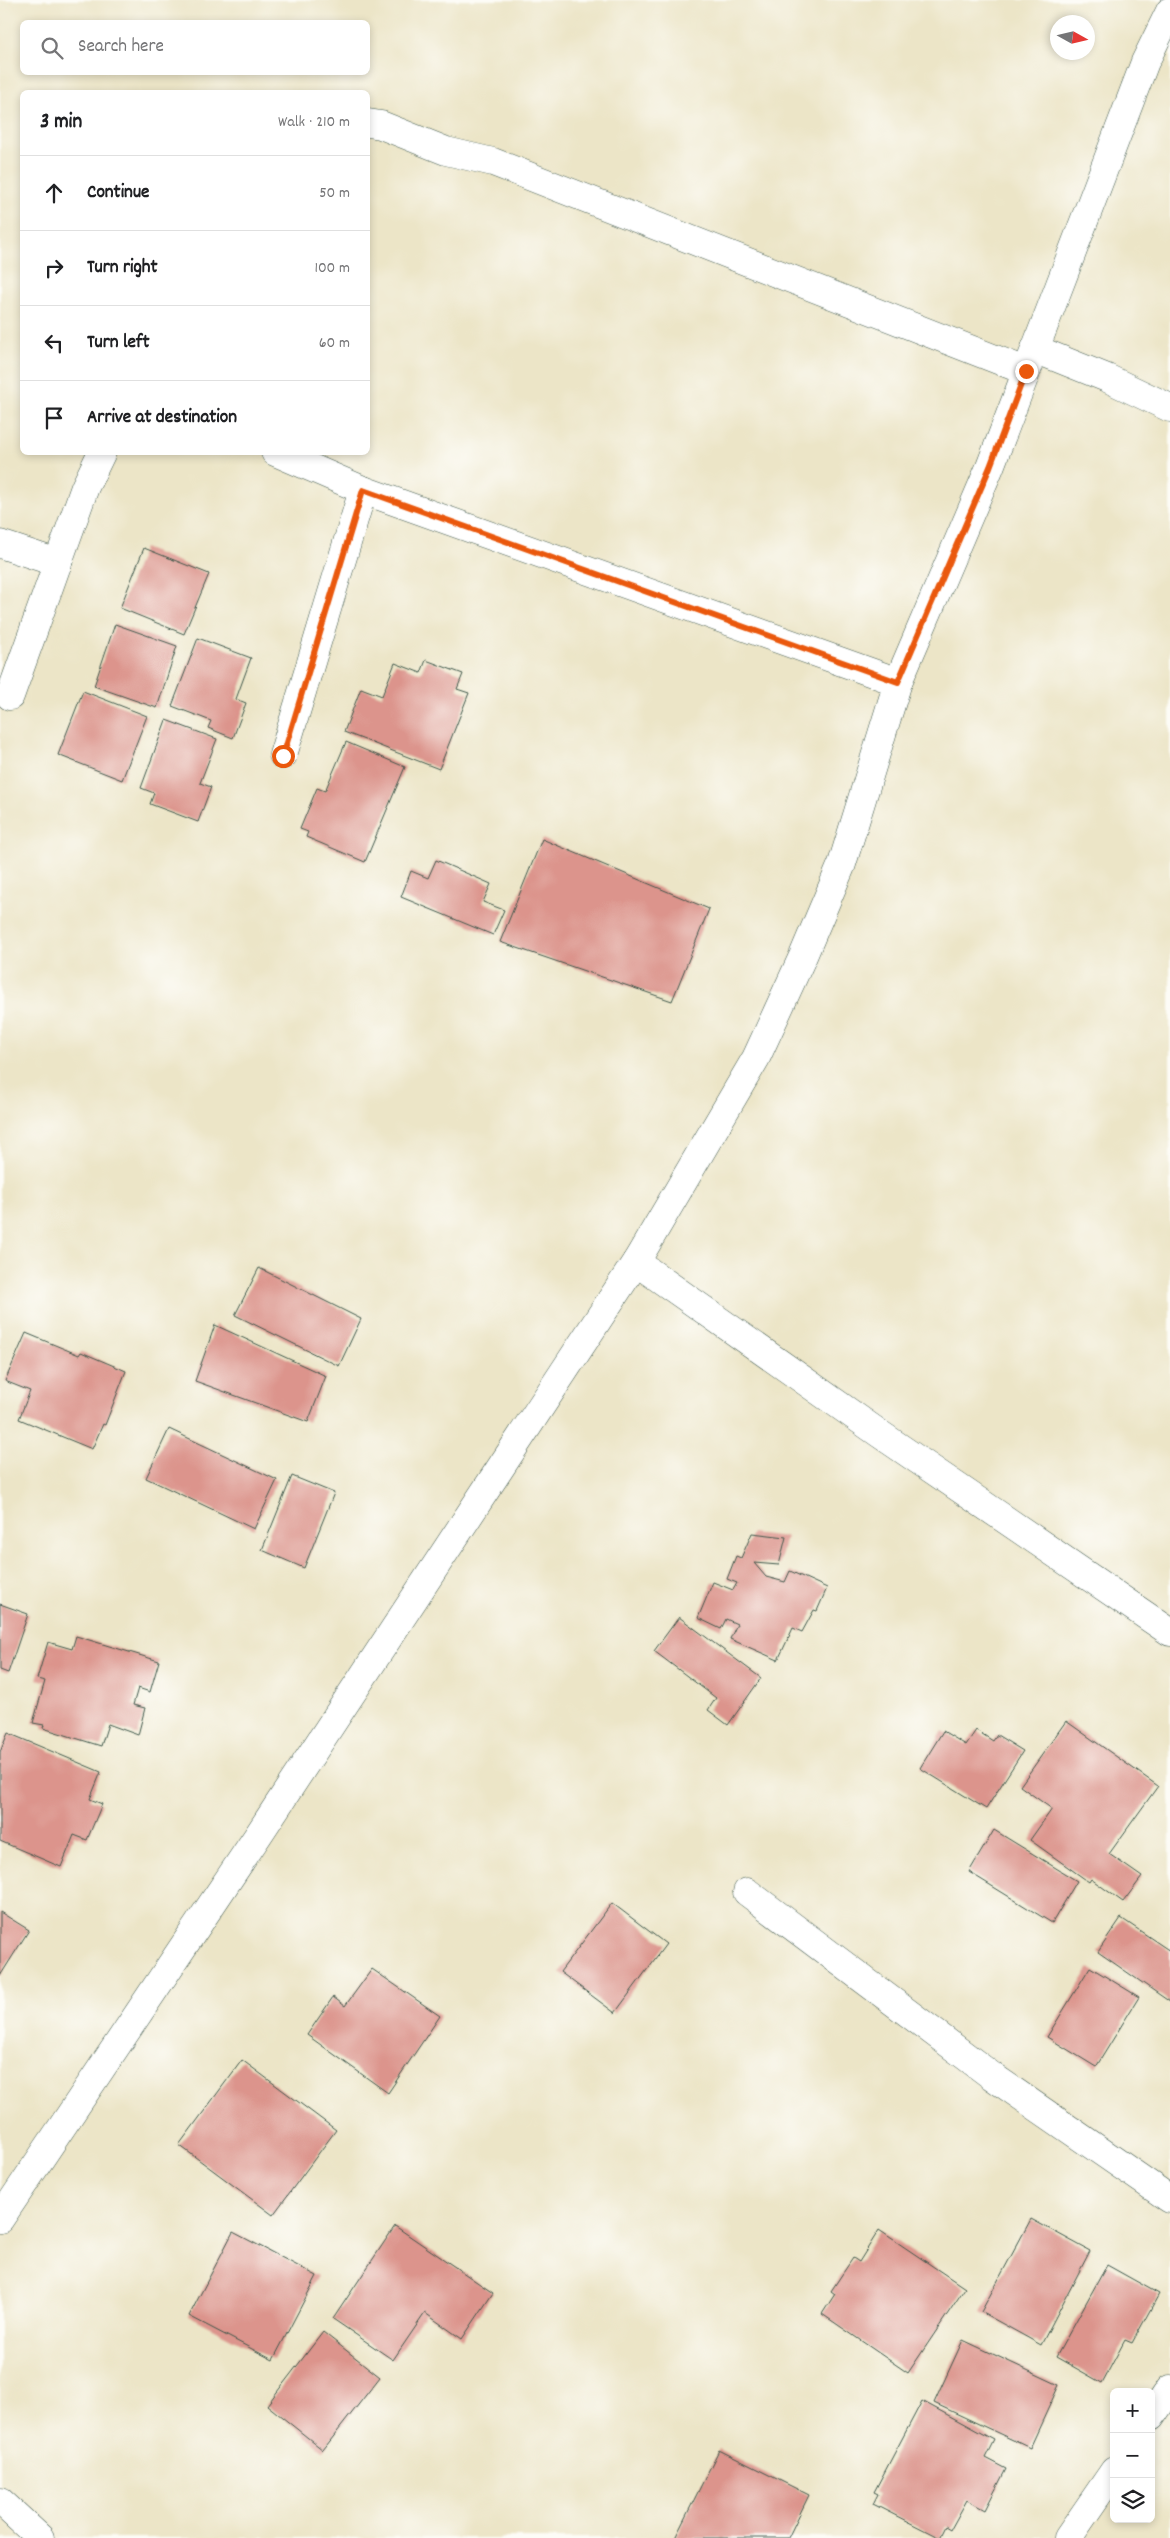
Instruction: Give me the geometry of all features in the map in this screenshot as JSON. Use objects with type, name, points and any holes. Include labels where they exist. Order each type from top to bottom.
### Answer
[{"type":"street","points":[[0,2219],[259,1834],[636,1262],[756,1058],[800,965],[842,864],[898,682],[990,467],[1144,62],[1170,11]]},
{"type":"street","points":[[370,123],[380,125],[446,151],[493,162],[1030,360],[1107,378],[1170,408]]},
{"type":"street","points":[[10,696],[85,487],[101,455]]},
{"type":"street","points":[[282,455],[363,490],[898,682]]},
{"type":"street","points":[[283,756],[363,490]]},
{"type":"street","points":[[0,544],[58,563]]},
{"type":"street","points":[[636,1262],[880,1434],[1170,1632]]},
{"type":"street","points":[[747,1892],[992,2076],[1170,2199]]},
{"type":"street","points":[[1155,2411],[1170,2389]]},
{"type":"street","points":[[1068,2538],[1110,2477]]},
{"type":"street","points":[[0,2501],[40,2538]]},
{"type":"building","points":[[144,548],[209,574],[184,634],[120,608]]},
{"type":"building","points":[[115,624],[177,646],[157,708],[94,686]]},
{"type":"building","points":[[198,638],[251,658],[236,699],[246,703],[233,738],[208,728],[211,721],[172,706]]},
{"type":"building","points":[[426,660],[463,674],[457,689],[469,693],[439,769],[344,732],[361,688],[382,696],[395,663],[421,673]]},
{"type":"building","points":[[83,691],[147,716],[122,780],[58,755]]},
{"type":"building","points":[[166,720],[217,739],[200,783],[211,787],[198,822],[150,804],[154,793],[141,788]]},
{"type":"building","points":[[346,742],[405,767],[365,862],[306,837],[308,832],[300,829],[317,788],[325,791]]},
{"type":"building","points":[[542,839],[709,909],[672,1001],[500,942]]},
{"type":"building","points":[[436,860],[491,884],[483,902],[504,910],[493,935],[401,897],[411,871],[428,878]]},
{"type":"building","points":[[259,1268],[361,1319],[339,1366],[235,1315]]},
{"type":"building","points":[[215,1325],[326,1376],[308,1422],[195,1381]]},
{"type":"building","points":[[26,1333],[79,1355],[81,1352],[126,1371],[105,1425],[103,1424],[92,1449],[19,1419],[30,1391],[5,1381]]},
{"type":"building","points":[[169,1429],[277,1480],[254,1529],[146,1478]]},
{"type":"building","points":[[292,1476],[334,1493],[304,1568],[262,1550]]},
{"type":"building","points":[[752,1533],[786,1537],[779,1565],[754,1563],[766,1577],[785,1582],[790,1571],[827,1588],[817,1611],[814,1610],[802,1632],[793,1628],[778,1660],[730,1639],[737,1624],[726,1619],[721,1629],[698,1618],[713,1582],[733,1590],[737,1583],[727,1579],[736,1556],[741,1558]]},
{"type":"building","points":[[0,1604],[28,1614],[8,1673],[0,1670]]},
{"type":"building","points":[[679,1617],[761,1678],[728,1725],[708,1710],[716,1698],[654,1651]]},
{"type":"building","points":[[76,1636],[159,1661],[150,1692],[138,1688],[133,1705],[145,1708],[138,1735],[108,1724],[101,1746],[43,1728],[44,1725],[33,1723],[45,1681],[37,1679],[48,1642],[72,1649]]},
{"type":"building","points":[[1066,1721],[1158,1786],[1109,1854],[1142,1877],[1123,1902],[1091,1879],[1089,1882],[1030,1840],[1052,1809],[1020,1786]]},
{"type":"building","points":[[976,1730],[993,1741],[997,1735],[1023,1751],[986,1809],[920,1768],[943,1731],[966,1745]]},
{"type":"building","points":[[8,1733],[101,1772],[90,1799],[102,1804],[87,1840],[74,1835],[61,1867],[0,1841],[0,1752]]},
{"type":"building","points":[[994,1830],[1077,1881],[1052,1923],[969,1872]]},
{"type":"building","points":[[612,1903],[666,1944],[615,2013],[560,1972]]},
{"type":"building","points":[[0,1912],[29,1930],[0,1976]]},
{"type":"building","points":[[1121,1918],[1170,1951],[1170,2002],[1098,1952]]},
{"type":"building","points":[[1090,1967],[1139,1997],[1096,2067],[1047,2037]]},
{"type":"building","points":[[372,1969],[440,2016],[388,2093],[307,2035],[333,1997],[345,2006]]},
{"type":"building","points":[[242,2060],[336,2130],[273,2215],[179,2145]]},
{"type":"building","points":[[1031,2219],[1090,2251],[1041,2345],[981,2312]]},
{"type":"building","points":[[395,2226],[493,2293],[462,2339],[425,2313],[393,2360],[333,2319]]},
{"type":"building","points":[[879,2230],[965,2288],[908,2373],[822,2314],[835,2294],[831,2291],[853,2258],[859,2262]]},
{"type":"building","points":[[233,2232],[317,2276],[273,2360],[189,2316]]},
{"type":"building","points":[[1107,2265],[1159,2294],[1132,2343],[1125,2340],[1102,2383],[1056,2357]]},
{"type":"building","points":[[323,2332],[380,2377],[323,2450],[267,2405]]},
{"type":"building","points":[[963,2340],[1059,2385],[1030,2448],[934,2403]]},
{"type":"building","points":[[922,2401],[994,2440],[985,2458],[1006,2469],[985,2510],[967,2500],[951,2529],[946,2526],[940,2538],[873,2504],[878,2494],[874,2492]]},
{"type":"building","points":[[719,2450],[809,2495],[788,2538],[675,2538]]},
{"type":"route","points":[[283,756],[363,490],[898,682],[990,467],[1026,371]]}]
